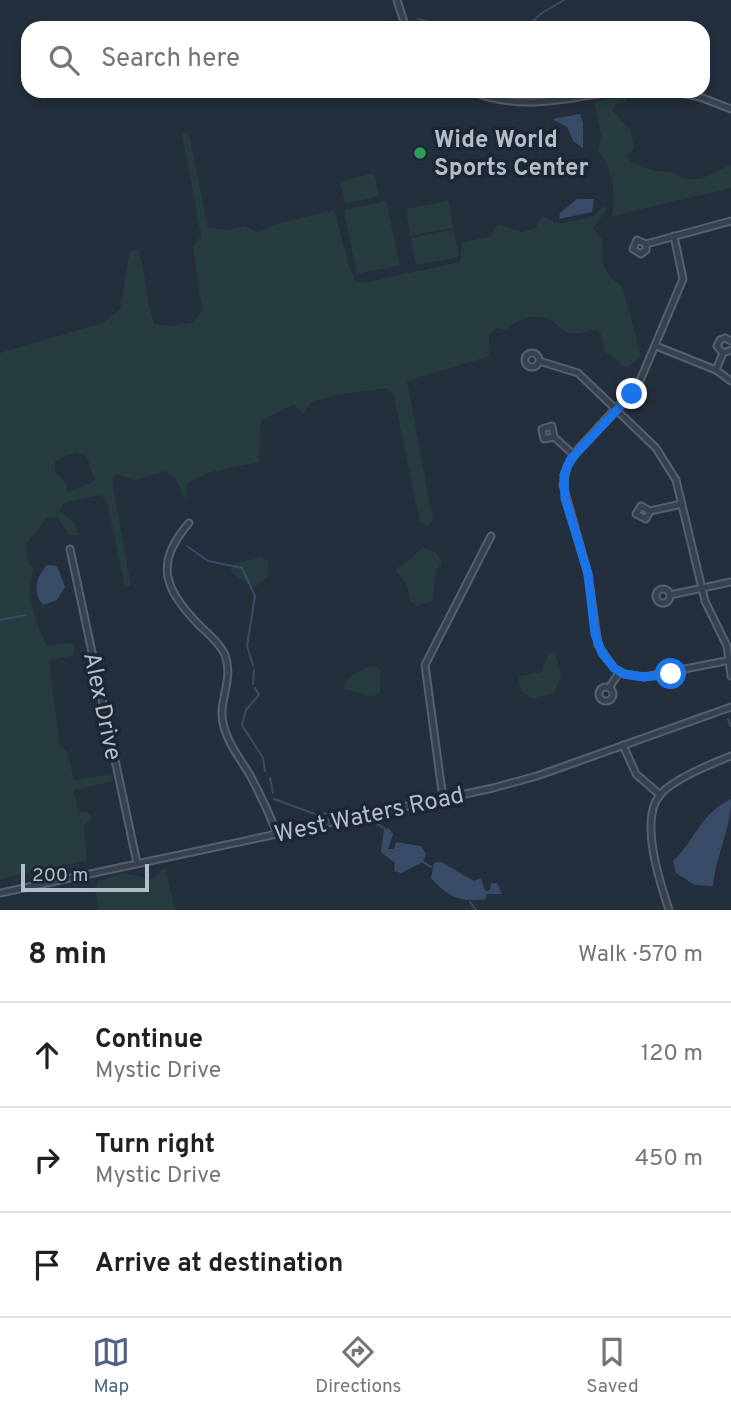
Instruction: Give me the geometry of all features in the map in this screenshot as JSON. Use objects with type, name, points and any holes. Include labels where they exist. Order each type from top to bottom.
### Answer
[{"type":"street","points":[[397,0],[404,21]]},
{"type":"street","points":[[490,98],[501,102],[528,104],[569,98]]},
{"type":"street","points":[[703,98],[731,109]]},
{"type":"street","points":[[646,244],[731,221]]},
{"type":"street","points":[[674,236],[683,279],[656,346],[639,383],[574,455],[564,475],[565,498],[588,574],[598,645],[609,663],[620,671],[644,677],[731,660]]},
{"type":"street","points":[[723,353],[718,346],[720,340],[725,338],[731,341]]},
{"type":"street","points":[[656,346],[716,370],[731,381]]},
{"type":"street","points":[[716,370],[723,353],[731,350]]},
{"type":"street","points":[[539,361],[578,373],[656,447],[666,461],[682,504],[702,589],[731,660],[731,676]]},
{"type":"street","points":[[554,437],[574,455]]},
{"type":"street","points":[[650,511],[682,504]]},
{"type":"street","points":[[189,523],[172,546],[167,561],[167,577],[172,593],[224,654],[229,676],[223,706],[226,734],[268,810],[277,833]]},
{"type":"street","points":[[443,799],[425,665],[432,646],[491,536]]},
{"type":"street","name":"Alex Drive","points":[[70,549],[137,863]]},
{"type":"street","points":[[670,595],[731,582]]},
{"type":"street","points":[[609,688],[620,671]]},
{"type":"street","name":"West Waters Road","points":[[0,892],[443,799],[537,776],[731,707]]},
{"type":"street","points":[[623,745],[636,774],[660,794]]},
{"type":"street","points":[[669,910],[650,825],[660,794],[731,756]]},
{"type":"green space","points":[[628,98],[616,104],[612,110],[631,131],[634,149],[627,155],[630,162],[655,171],[672,172],[683,179],[700,179],[731,165],[731,188],[612,216],[612,182],[607,165],[598,151],[601,135],[594,102]]},
{"type":"green space","points":[[182,133],[189,134],[208,228],[227,230],[245,226],[258,233],[273,225],[334,210],[351,272],[355,281],[363,283],[460,262],[462,242],[490,237],[498,224],[522,232],[535,228],[543,216],[558,224],[594,216],[603,206],[607,209],[593,228],[602,239],[603,265],[610,277],[623,288],[641,357],[626,368],[605,352],[601,333],[596,330],[570,333],[546,318],[534,317],[515,322],[506,330],[496,328],[489,335],[490,356],[407,381],[433,520],[428,526],[420,522],[394,396],[388,388],[338,394],[311,402],[303,415],[294,404],[261,421],[259,462],[213,472],[196,479],[188,484],[186,500],[177,481],[166,471],[134,480],[116,474],[112,481],[131,586],[125,587],[108,506],[102,495],[65,502],[59,510],[76,525],[78,535],[69,535],[57,517],[47,518],[26,544],[29,565],[34,568],[31,598],[47,646],[72,643],[75,648],[73,655],[49,661],[60,747],[67,751],[74,780],[111,774],[113,781],[73,790],[79,812],[87,812],[92,817],[84,826],[87,860],[0,879],[0,353],[103,323],[120,309],[130,252],[138,249],[154,324],[171,326],[194,322],[202,310],[193,247],[201,236]],"holes":[[[76,452],[86,455],[95,481],[67,493],[67,485],[55,471],[55,461]]]},
{"type":"green space","points":[[374,173],[379,196],[345,204],[340,182]]},
{"type":"green space","points":[[386,201],[400,265],[357,274],[344,210]]},
{"type":"green space","points":[[449,201],[453,228],[410,236],[406,209]]},
{"type":"green space","points":[[454,230],[459,257],[416,265],[411,238]]},
{"type":"green space","points":[[423,548],[435,552],[442,562],[436,571],[432,601],[417,606],[410,601],[407,585],[395,570]]},
{"type":"green space","points":[[260,557],[269,561],[268,577],[253,588],[230,571],[236,563]]},
{"type":"green space","points":[[555,652],[561,675],[555,692],[534,699],[521,692],[518,676],[542,672],[548,654]]},
{"type":"green space","points":[[376,667],[381,671],[380,692],[372,697],[344,689],[348,679],[356,673]]},
{"type":"green space","points":[[165,867],[175,910],[99,910],[95,890],[98,882],[122,873],[151,879]]},
{"type":"water","points":[[580,114],[583,123],[583,148],[573,141],[567,127],[552,119]]},
{"type":"water","points":[[577,199],[594,199],[592,212],[559,219],[560,213]]},
{"type":"water","points":[[47,565],[57,566],[65,587],[57,600],[43,605],[37,595],[37,585],[40,574]]},
{"type":"water","points":[[731,799],[729,821],[713,886],[695,885],[676,873],[673,861],[705,819]]},
{"type":"water","points":[[389,828],[393,834],[388,849],[394,849],[396,842],[421,846],[426,854],[423,862],[401,873],[394,871],[395,863],[381,852],[384,830]]},
{"type":"water","points":[[441,862],[474,881],[481,878],[485,891],[490,890],[491,883],[497,883],[502,894],[486,894],[486,899],[469,900],[449,894],[431,878],[434,863]]},
{"type":"waterway","points":[[533,21],[564,0]]},
{"type":"waterway","points":[[418,19],[426,21]]},
{"type":"waterway","points":[[187,546],[208,561],[242,568],[255,596],[247,646],[253,665]]},
{"type":"waterway","points":[[0,620],[26,615]]},
{"type":"waterway","points":[[253,684],[254,670]]},
{"type":"waterway","points":[[255,688],[259,695],[246,710],[242,725],[263,758],[265,771]]},
{"type":"waterway","points":[[728,719],[731,726]]},
{"type":"waterway","points":[[270,778],[273,793]]},
{"type":"waterway","points":[[274,799],[315,814],[347,813]]},
{"type":"waterway","points":[[355,811],[375,808]]},
{"type":"waterway","points":[[377,817],[379,824]]},
{"type":"waterway","points":[[360,820],[375,822],[385,829]]},
{"type":"waterway","points":[[347,822],[354,822]]},
{"type":"waterway","points":[[423,862],[431,867]]},
{"type":"waterway","points":[[470,902],[476,910]]},
{"type":"place","name":"Wide World Sports Center","points":[[420,153]]},
{"type":"route","points":[[632,394],[570,460],[564,475],[565,498],[588,574],[595,634],[602,653],[614,668],[624,674],[644,677],[671,674]]}]
